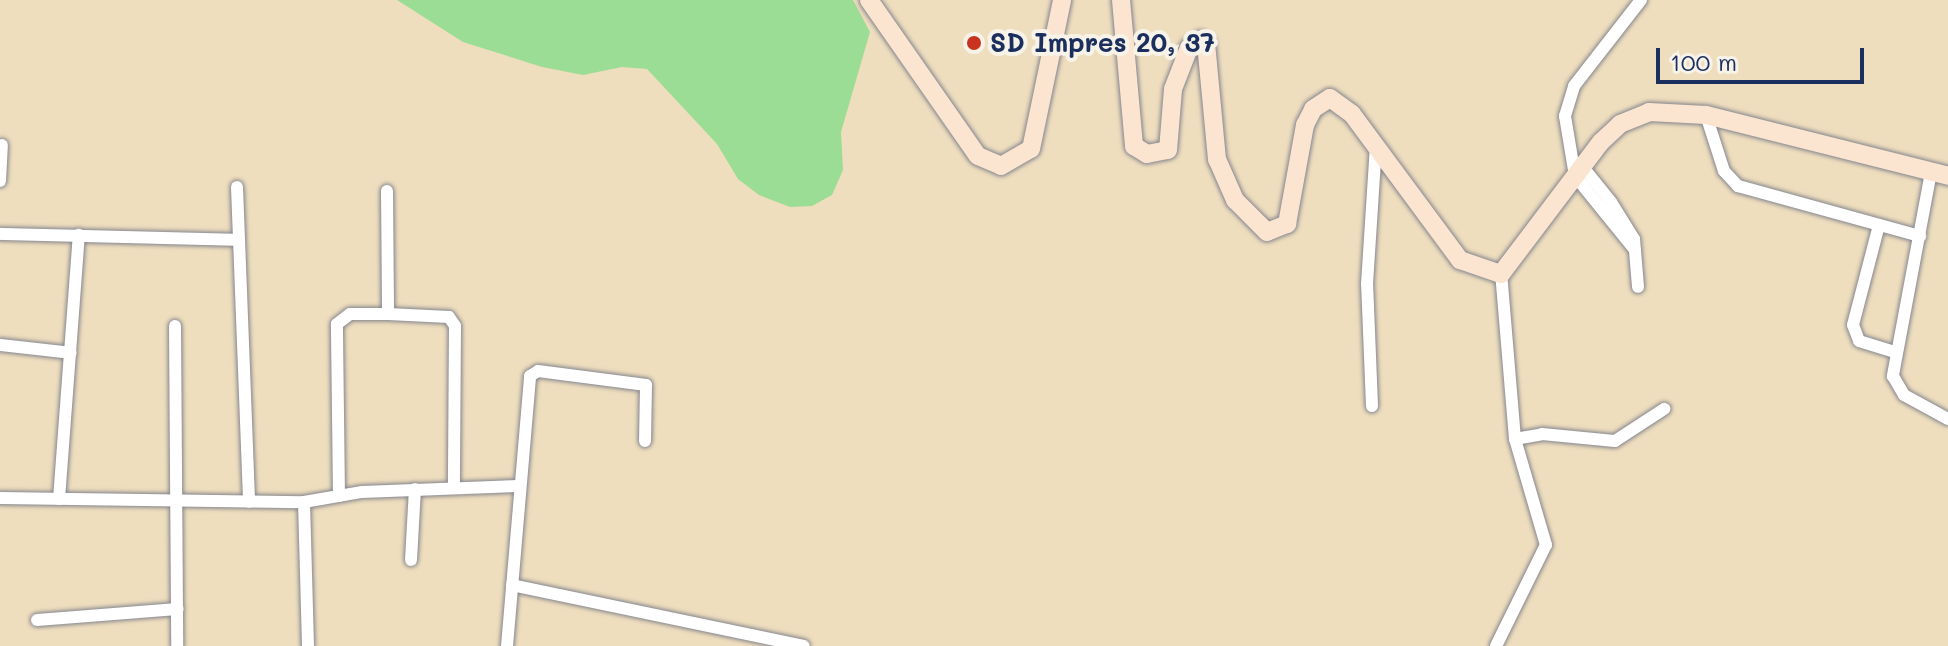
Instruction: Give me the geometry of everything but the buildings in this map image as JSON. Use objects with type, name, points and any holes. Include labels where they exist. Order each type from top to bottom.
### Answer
[{"type":"street","points":[[869,0],[978,156],[1001,166],[1031,149],[1062,0]]},
{"type":"street","points":[[1121,0],[1134,146],[1147,154],[1168,150],[1173,89],[1189,48],[1201,40],[1206,43],[1217,159],[1235,200],[1262,231],[1287,224],[1305,125],[1323,99],[1337,101],[1376,146],[1460,260],[1501,274]]},
{"type":"street","points":[[1638,287],[1635,250],[1577,169],[1565,116],[1574,86],[1641,0]]},
{"type":"street","points":[[1496,646],[1546,545],[1515,439],[1501,274],[1577,169],[1611,132],[1633,116],[1662,110],[1706,115],[1940,174],[1920,236],[1896,352],[1895,388],[1948,419]]},
{"type":"street","points":[[1706,115],[1724,171],[1738,186],[1920,236]]},
{"type":"street","points":[[0,181],[2,145]]},
{"type":"street","points":[[1372,406],[1367,284],[1376,146]]},
{"type":"street","points":[[237,187],[249,502]]},
{"type":"street","points":[[387,191],[388,314]]},
{"type":"street","points":[[1879,225],[1853,325],[1859,341],[1896,352]]},
{"type":"street","points":[[0,234],[238,240]]},
{"type":"street","points":[[59,499],[79,235]]},
{"type":"street","points":[[339,496],[337,324],[350,314],[446,317],[454,322],[454,486]]},
{"type":"street","points":[[175,326],[177,646]]},
{"type":"street","points":[[0,345],[71,353]]},
{"type":"street","points":[[507,646],[526,385],[538,371],[646,385],[645,441]]},
{"type":"street","points":[[1515,439],[1542,434],[1615,441],[1664,409]]},
{"type":"street","points":[[0,498],[304,502],[454,486],[518,486]]},
{"type":"street","points":[[411,560],[415,489]]},
{"type":"street","points":[[304,502],[308,646]]},
{"type":"street","points":[[512,585],[804,646]]},
{"type":"street","points":[[37,620],[178,609]]},
{"type":"green space","points":[[397,0],[853,0],[870,32],[841,132],[843,170],[832,195],[812,206],[790,207],[759,195],[738,179],[717,144],[647,69],[622,67],[583,75],[542,67],[463,42]]},
{"type":"place","name":"SD Impres 20, 37","points":[[974,43]]}]
